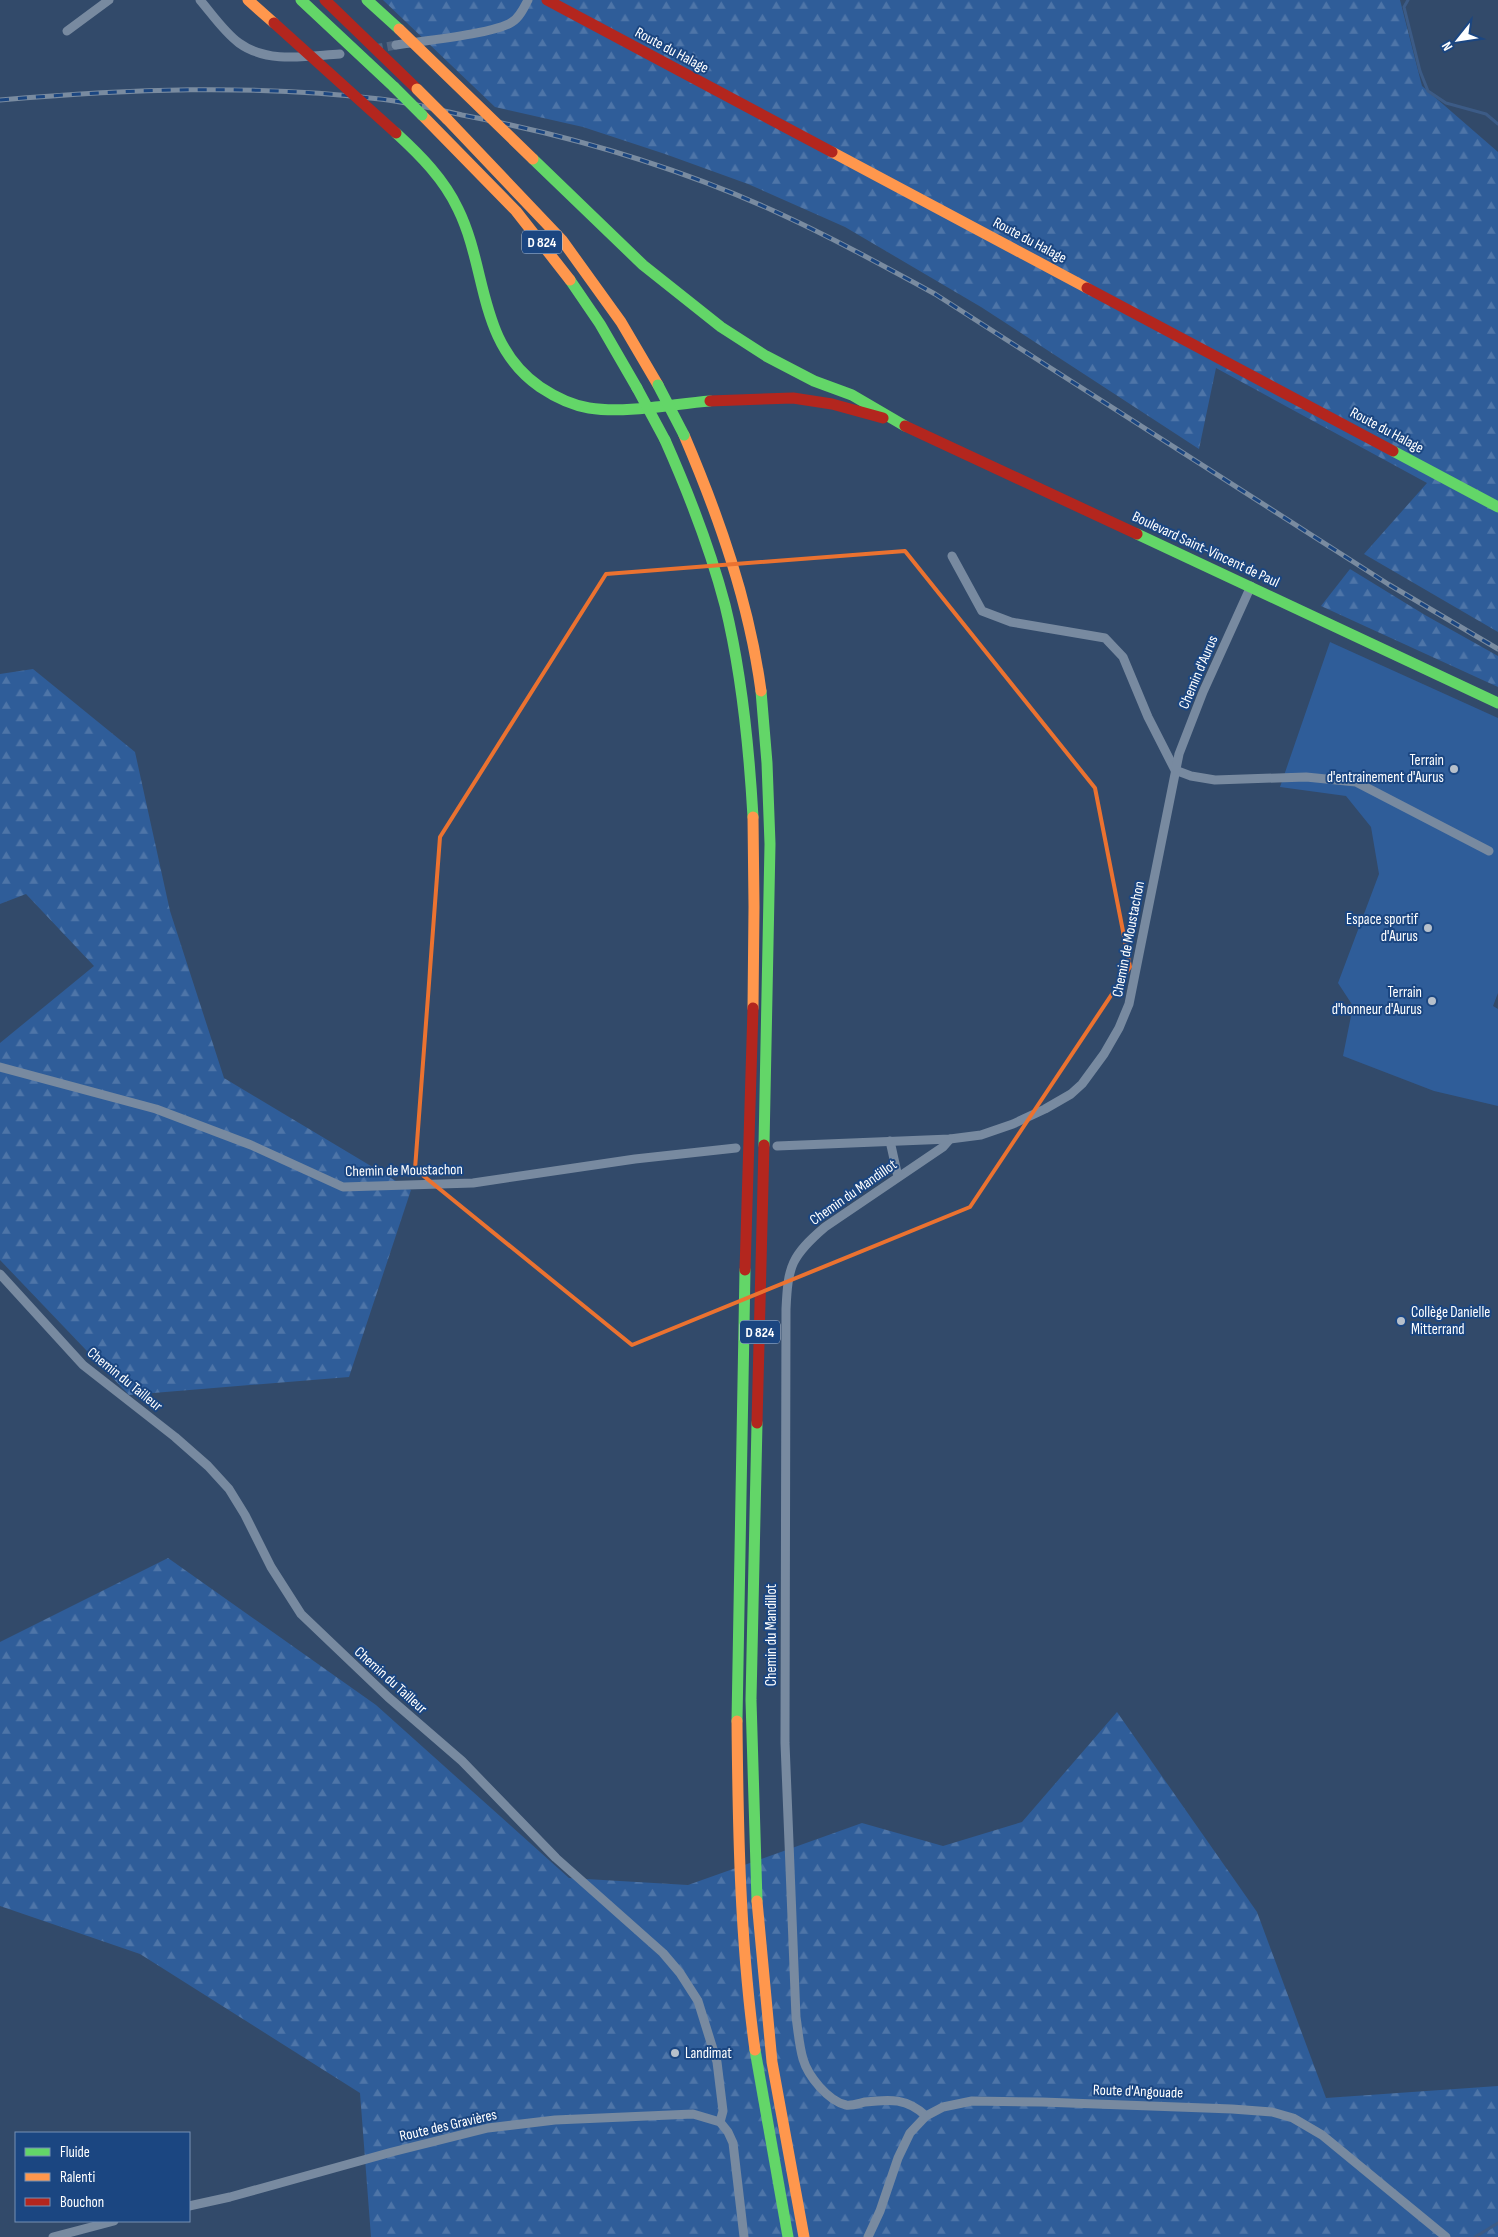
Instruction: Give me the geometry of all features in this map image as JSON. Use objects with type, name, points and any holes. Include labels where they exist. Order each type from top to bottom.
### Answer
[{"type":"main road","points":[[248,0],[396,133],[440,178],[454,199],[464,222],[489,311],[506,352],[533,381],[562,399],[577,405],[613,409],[760,398],[793,398],[832,404],[901,424]]},
{"type":"main road","name":"D 824","points":[[325,0],[447,118],[562,240],[616,314],[658,385],[684,435],[716,513],[745,609],[760,685],[768,764],[770,871],[751,1700],[752,1804],[758,1922],[772,2062],[804,2237]]},
{"type":"main road","points":[[332,0],[391,64]]},
{"type":"main road","points":[[367,0],[643,266],[720,327],[766,356],[814,381],[852,395],[901,424]]},
{"type":"main road","name":"Route du Halage","points":[[547,0],[1498,507]]},
{"type":"main road","name":"D 824","points":[[303,2],[394,86],[527,223],[572,281],[611,341],[638,388],[686,485],[718,583],[737,664],[750,758],[753,929],[737,1683],[737,1808],[743,1936],[753,2027],[771,2146],[788,2237]]},
{"type":"main road","name":"Boulevard Saint-Vincent de Paul","points":[[901,424],[1498,703]]},
{"type":"street","points":[[67,31],[109,0]]},
{"type":"street","points":[[200,0],[239,42],[258,54],[289,57],[340,54]]},
{"type":"street","points":[[396,45],[497,29],[513,22],[528,0]]},
{"type":"street","points":[[952,556],[982,611],[1011,622],[1105,638],[1123,657],[1148,717],[1175,770],[1191,776],[1215,780],[1306,777],[1356,782],[1489,851]]},
{"type":"street","name":"Chemin d'Aurus","points":[[1175,770],[1179,754],[1203,692],[1250,586]]},
{"type":"street","name":"Chemin de Moustachon","points":[[776,1146],[950,1139],[980,1135],[1013,1124],[1045,1109],[1071,1094],[1082,1084],[1104,1054],[1119,1028],[1129,1004],[1175,770]]},
{"type":"street","name":"Chemin de Moustachon","points":[[0,1067],[156,1109],[251,1145],[342,1187],[473,1183],[635,1159],[736,1148]]},
{"type":"street","name":"Chemin du Mandillot","points":[[926,2116],[920,2110],[904,2102],[889,2099],[847,2105],[838,2101],[830,2097],[803,2060],[796,2017],[785,1743],[787,1281],[793,1260],[824,1227],[943,1147],[950,1139]]},
{"type":"street","points":[[890,1141],[898,1177]]},
{"type":"street","name":"Chemin du Tailleur","points":[[0,1274],[83,1365],[208,1466],[228,1489],[245,1515],[271,1567],[301,1614],[388,1697],[462,1761],[556,1858],[663,1953],[680,1973],[698,2001],[717,2062],[723,2111],[720,2122]]},
{"type":"street","name":"Route d'Angouade","points":[[868,2237],[880,2211],[898,2158],[910,2133],[926,2116],[943,2106],[972,2101],[1042,2102],[1272,2112],[1293,2118],[1322,2135],[1443,2235]]},
{"type":"street","name":"Route des Gravières","points":[[190,2206],[230,2197],[392,2152],[488,2128],[555,2120],[693,2114],[720,2122]]},
{"type":"street","points":[[720,2122],[728,2132],[733,2143],[744,2237]]},
{"type":"street","points":[[53,2237],[110,2222]]},
{"type":"highlighted area","points":[[905,551],[1095,788],[1130,967],[970,1207],[632,1345],[415,1169],[440,837],[606,574]]},
{"type":"green space","points":[[383,0],[1400,0],[1422,86],[1498,152],[1498,632],[1364,554],[1427,483],[1216,368],[1199,449],[981,307],[845,227],[748,184],[665,154],[583,127],[495,107]]},
{"type":"green space","points":[[1350,569],[1425,615],[1498,656],[1498,687],[1321,606]]},
{"type":"green space","name":"Espace sportif d'Aurus","points":[[1330,642],[1498,718],[1498,993],[1493,1006],[1498,1009],[1498,1106],[1434,1091],[1343,1056],[1353,1006],[1338,983],[1379,874],[1371,827],[1346,796],[1280,787]]},
{"type":"green space","points":[[33,669],[135,752],[170,911],[224,1078],[411,1190],[349,1377],[129,1395],[0,1260],[0,1043],[94,966],[26,894],[0,904],[0,674]]},
{"type":"green space","points":[[168,1558],[376,1705],[569,1878],[688,1885],[862,1823],[943,1846],[1022,1822],[1117,1712],[1257,1912],[1326,2098],[1498,2086],[1498,2237],[371,2237],[360,2093],[140,1954],[0,1906],[0,1642]]},
{"type":"waterway","points":[[1408,0],[1404,7],[1420,71],[1428,91],[1446,103],[1486,114],[1498,124]]},
{"type":"waterway","points":[[1475,2237],[1498,2223]]},
{"type":"tunnel","points":[[374,49],[396,45]]},
{"type":"railway","points":[[0,100],[95,93],[190,90],[285,91],[333,94],[401,102],[502,123],[581,142],[660,166],[774,211],[855,251],[935,294],[1388,584],[1498,649]]},
{"type":"traffic: fast","points":[[301,0],[394,87]]},
{"type":"traffic: fast","points":[[367,0],[399,29]]},
{"type":"traffic: fast","points":[[394,87],[422,115]]},
{"type":"traffic: fast","points":[[396,133],[431,168],[452,198],[468,232],[494,327],[505,349],[520,369],[540,387],[570,403],[603,410],[634,409],[710,401]]},
{"type":"traffic: fast","points":[[533,159],[643,265],[721,327],[766,356],[814,381],[852,395],[905,426]]},
{"type":"traffic: fast","points":[[570,280],[600,324],[637,388]]},
{"type":"traffic: fast","points":[[658,385],[684,435]]},
{"type":"traffic: fast","points":[[637,388],[665,440]]},
{"type":"traffic: fast","points":[[665,440],[698,521],[725,605],[736,657],[744,710],[753,817]]},
{"type":"traffic: fast","points":[[1393,451],[1498,507]]},
{"type":"traffic: fast","points":[[1137,534],[1498,703]]},
{"type":"traffic: fast","points":[[761,691],[767,763],[770,844],[764,1145]]},
{"type":"traffic: fast","points":[[737,1721],[745,1270]]},
{"type":"traffic: fast","points":[[757,1423],[751,1700],[757,1901]]},
{"type":"traffic: fast","points":[[755,2050],[788,2237]]},
{"type":"traffic: slow","points":[[248,0],[274,23]]},
{"type":"traffic: slow","points":[[399,29],[533,159]]},
{"type":"traffic: slow","points":[[417,89],[447,119]]},
{"type":"traffic: slow","points":[[422,115],[516,211],[570,280]]},
{"type":"traffic: slow","points":[[447,119],[562,240],[621,322],[658,385]]},
{"type":"traffic: slow","points":[[832,152],[1087,288]]},
{"type":"traffic: slow","points":[[684,435],[721,529],[741,593],[756,658],[761,691]]},
{"type":"traffic: slow","points":[[753,817],[753,1008]]},
{"type":"traffic: slow","points":[[737,1721],[739,1845],[743,1927],[755,2050]]},
{"type":"traffic: slow","points":[[757,1901],[772,2062],[804,2237]]},
{"type":"traffic: jam","points":[[325,0],[417,89]]},
{"type":"traffic: jam","points":[[547,0],[832,152]]},
{"type":"traffic: jam","points":[[274,23],[396,133]]},
{"type":"traffic: jam","points":[[1087,288],[1393,451]]},
{"type":"traffic: jam","points":[[710,401],[793,398],[832,404],[883,418]]},
{"type":"traffic: jam","points":[[905,426],[1137,534]]},
{"type":"traffic: jam","points":[[745,1270],[753,1008]]},
{"type":"traffic: jam","points":[[757,1423],[764,1145]]},
{"type":"place","name":"Terrain d'entrainement d'Aurus","points":[[1454,769]]},
{"type":"place","name":"Espace sportif d'Aurus","points":[[1428,928]]},
{"type":"place","name":"Terrain d'honneur d'Aurus","points":[[1432,1001]]},
{"type":"place","name":"Collège Danielle Mitterrand","points":[[1401,1321]]},
{"type":"place","name":"Landimat","points":[[675,2053]]}]
